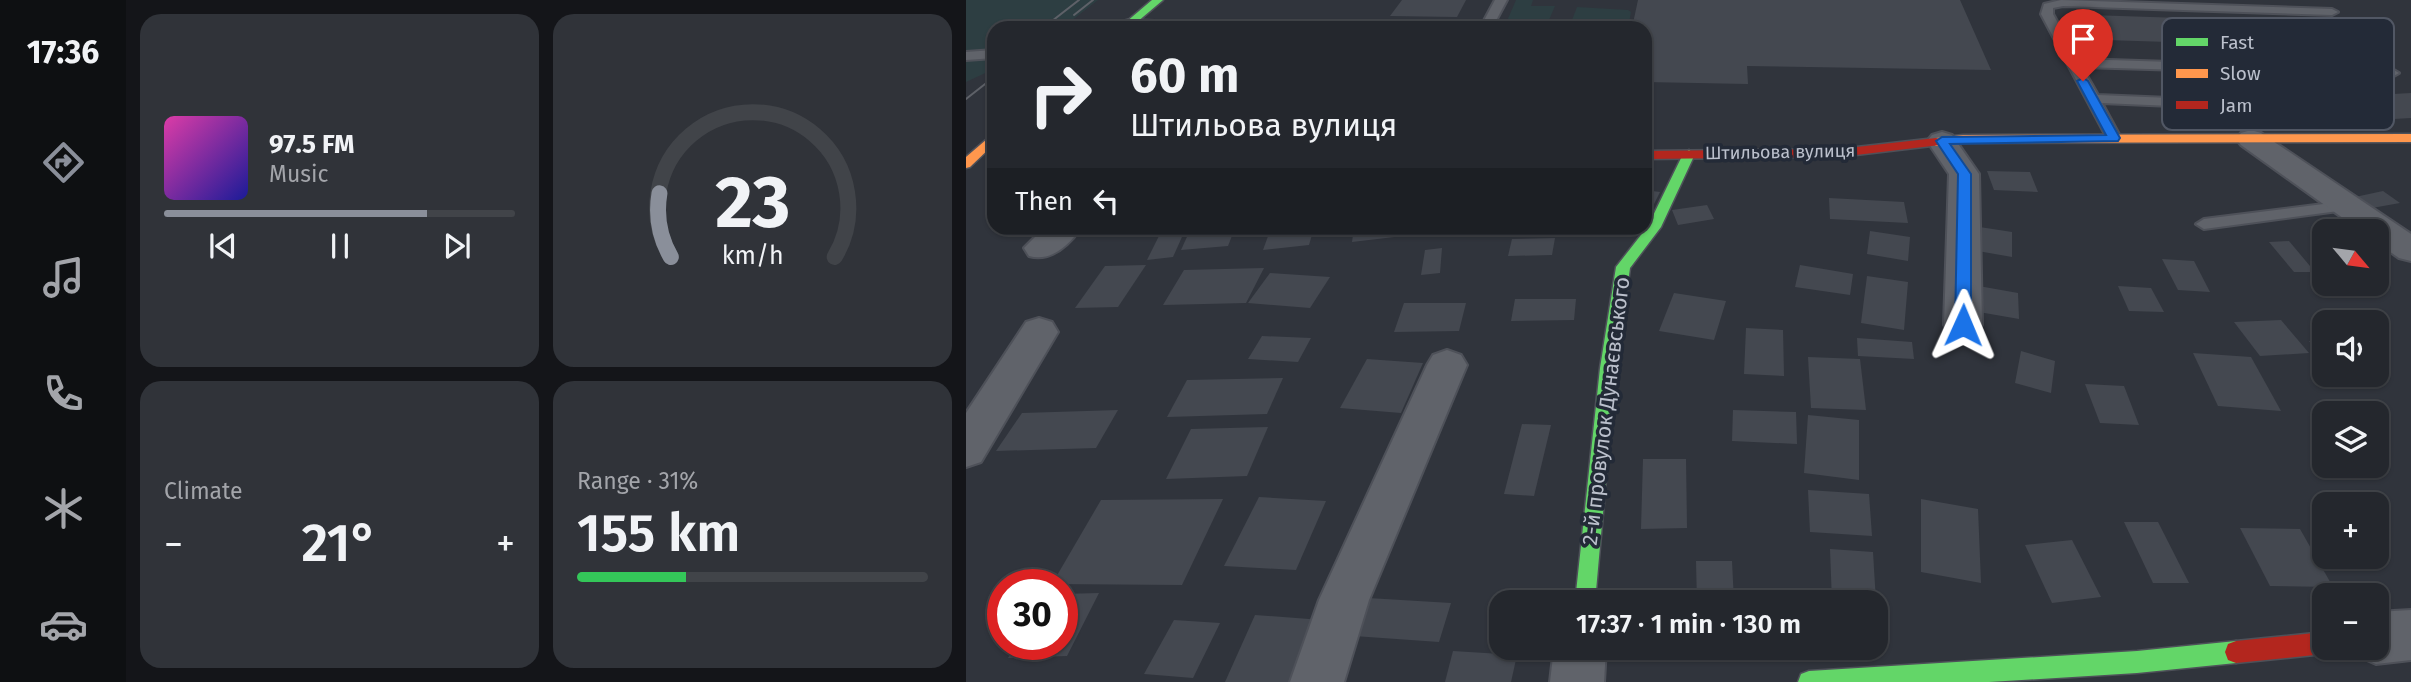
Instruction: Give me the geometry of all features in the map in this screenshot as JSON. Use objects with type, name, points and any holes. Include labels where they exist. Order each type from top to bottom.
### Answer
[{"type":"street","points":[[1132,21],[1158,0]]},
{"type":"street","name":"Штильова вулиця","points":[[1652,155],[1839,153],[1942,141],[2411,138]]},
{"type":"street","points":[[2251,139],[2411,250]]},
{"type":"street","points":[[1942,141],[1964,174],[1963,325]]},
{"type":"street","points":[[966,164],[987,143]]},
{"type":"street","name":"2-й провулок Дунаєвського","points":[[1652,230],[1689,154]]},
{"type":"street","name":"2-й провулок Дунаєвського","points":[[1586,590],[1608,368],[1623,267],[1648,235]]},
{"type":"street","points":[[966,449],[1039,332]]},
{"type":"street","points":[[1317,682],[1344,600],[1447,365]]},
{"type":"street","points":[[2389,637],[2411,635]]},
{"type":"street","points":[[1809,682],[2137,662],[2312,644]]},
{"type":"street","points":[[1577,682],[1579,660]]},
{"type":"lane","points":[[1490,21],[1502,0]]},
{"type":"lane","points":[[2114,138],[2047,14],[2048,6],[2063,3],[2332,12]]},
{"type":"lane","points":[[966,55],[987,54]]},
{"type":"lane","points":[[2073,63],[2162,66]]},
{"type":"lane","points":[[2093,99],[2162,101]]},
{"type":"lane","points":[[2204,224],[2347,206]]},
{"type":"shaded area","points":[[966,0],[1098,0],[1071,21],[987,21],[987,72],[966,82]]},
{"type":"shaded area","points":[[1516,0],[1533,0],[1531,6],[1555,6],[1549,21],[1507,21]]},
{"type":"shaded area","points":[[1577,7],[1631,12],[1629,21],[1572,21]]},
{"type":"building","points":[[1402,0],[1466,0],[1457,17],[1390,16]]},
{"type":"building","points":[[1638,0],[1960,0],[1991,70],[1747,66],[1748,84],[1652,82],[1652,21],[1634,21]]},
{"type":"building","points":[[2090,15],[2180,18],[2162,18],[2162,42],[2105,40]]},
{"type":"building","points":[[2411,93],[2411,118],[2394,119],[2394,94]]},
{"type":"building","points":[[1987,171],[2030,172],[2038,192],[1994,190]]},
{"type":"building","points":[[1652,191],[1660,192],[1652,208]]},
{"type":"building","points":[[2383,191],[2400,203],[2372,208],[2355,197]]},
{"type":"building","points":[[1829,198],[1904,202],[1908,223],[1830,219]]},
{"type":"building","points":[[1707,205],[1714,219],[1678,225],[1672,210]]},
{"type":"building","points":[[1973,226],[2012,232],[2012,257],[1972,250]]},
{"type":"building","points":[[1870,231],[1910,237],[1908,261],[1867,254]]},
{"type":"building","points":[[1160,235],[1183,235],[1173,257],[1147,260]]},
{"type":"building","points":[[1188,235],[1232,235],[1228,246],[1181,250]]},
{"type":"building","points":[[1268,235],[1312,235],[1309,245],[1263,250]]},
{"type":"building","points":[[1353,235],[1403,235],[1403,236],[1352,242]]},
{"type":"building","points":[[1555,238],[1552,255],[1508,256],[1512,239]]},
{"type":"building","points":[[2289,241],[2312,268],[2312,272],[2294,272],[2269,242]]},
{"type":"building","points":[[1442,248],[1440,273],[1421,275],[1425,250]]},
{"type":"building","points":[[2162,259],[2194,261],[2210,292],[2178,290]]},
{"type":"building","points":[[1146,265],[1118,307],[1075,308],[1105,266]]},
{"type":"building","points":[[1800,265],[1853,274],[1850,295],[1795,287]]},
{"type":"building","points":[[1264,268],[1246,303],[1163,305],[1184,270]]},
{"type":"building","points":[[1270,273],[1330,277],[1310,308],[1248,303]]},
{"type":"building","points":[[1867,276],[1908,282],[1904,330],[1861,323]]},
{"type":"building","points":[[1973,285],[2018,293],[2019,319],[1973,311]]},
{"type":"building","points":[[2118,286],[2151,288],[2164,312],[2129,311]]},
{"type":"building","points":[[1674,293],[1726,301],[1714,340],[1659,331]]},
{"type":"building","points":[[1515,299],[1576,299],[1574,320],[1511,321]]},
{"type":"building","points":[[1404,303],[1466,303],[1459,331],[1394,332]]},
{"type":"building","points":[[2281,320],[2309,353],[2260,356],[2234,322]]},
{"type":"building","points":[[1746,328],[1783,330],[1784,376],[1744,374]]},
{"type":"building","points":[[1262,336],[1311,338],[1298,362],[1248,359]]},
{"type":"building","points":[[1857,338],[1912,342],[1914,359],[1858,356]]},
{"type":"building","points":[[2021,351],[2055,361],[2051,393],[2015,383]]},
{"type":"building","points":[[2193,353],[2251,357],[2281,411],[2218,406]]},
{"type":"building","points":[[1808,357],[1860,359],[1866,410],[1811,408]]},
{"type":"building","points":[[1367,359],[1423,363],[1401,413],[1340,408]]},
{"type":"building","points":[[1283,378],[1267,414],[1167,417],[1187,380]]},
{"type":"building","points":[[2085,384],[2124,386],[2139,425],[2100,423]]},
{"type":"building","points":[[1118,410],[1096,448],[996,451],[1022,413]]},
{"type":"building","points":[[1733,410],[1796,412],[1797,444],[1732,441]]},
{"type":"building","points":[[1808,415],[1859,420],[1859,480],[1804,473]]},
{"type":"building","points":[[1522,424],[1551,425],[1534,496],[1504,494]]},
{"type":"building","points":[[1268,427],[1247,476],[1166,479],[1191,429]]},
{"type":"building","points":[[1643,459],[1686,459],[1687,528],[1641,529]]},
{"type":"building","points":[[1808,490],[1869,494],[1872,536],[1810,532]]},
{"type":"building","points":[[1259,497],[1326,501],[1296,570],[1224,566]]},
{"type":"building","points":[[1223,499],[1182,585],[1078,584],[1078,569],[1061,569],[1101,500]]},
{"type":"building","points":[[1921,499],[1978,509],[1981,583],[1921,572]]},
{"type":"building","points":[[2124,522],[2158,522],[2189,583],[2153,583]]},
{"type":"building","points":[[2240,528],[2300,529],[2312,550],[2312,569],[2323,569],[2331,583],[2312,583],[2312,587],[2270,586]]},
{"type":"building","points":[[2072,540],[2101,597],[2052,603],[2025,545]]},
{"type":"building","points":[[1830,549],[1873,552],[1875,590],[1832,590]]},
{"type":"building","points":[[1696,561],[1732,561],[1733,590],[1697,590]]},
{"type":"building","points":[[1099,593],[1078,634],[1078,594]]},
{"type":"building","points":[[1368,598],[1451,603],[1439,642],[1354,636]]},
{"type":"building","points":[[1255,615],[1322,620],[1298,682],[1225,682]]},
{"type":"building","points":[[1174,620],[1220,623],[1193,678],[1144,674]]},
{"type":"building","points":[[1453,651],[1489,653],[1489,660],[1516,660],[1511,682],[1445,682]]},
{"type":"tram line","points":[[1052,21],[1079,0]]},
{"type":"tram line","points":[[1074,15],[1093,0]]},
{"type":"tram line","points":[[966,99],[987,82]]},
{"type":"traffic: fast","points":[[1132,21],[1158,0]]},
{"type":"traffic: fast","points":[[1652,230],[1689,154]]},
{"type":"traffic: fast","points":[[1586,590],[1608,368],[1623,267],[1648,235]]},
{"type":"traffic: fast","points":[[1809,682],[2137,662],[2236,652]]},
{"type":"traffic: slow","points":[[1936,142],[1963,139],[2411,138]]},
{"type":"traffic: slow","points":[[966,164],[987,144]]},
{"type":"traffic: jam","points":[[1652,155],[1839,153],[1936,142]]},
{"type":"traffic: jam","points":[[2236,652],[2312,644]]},
{"type":"route","points":[[1963,325],[1964,174],[1942,141],[2114,138],[2083,81]]}]
